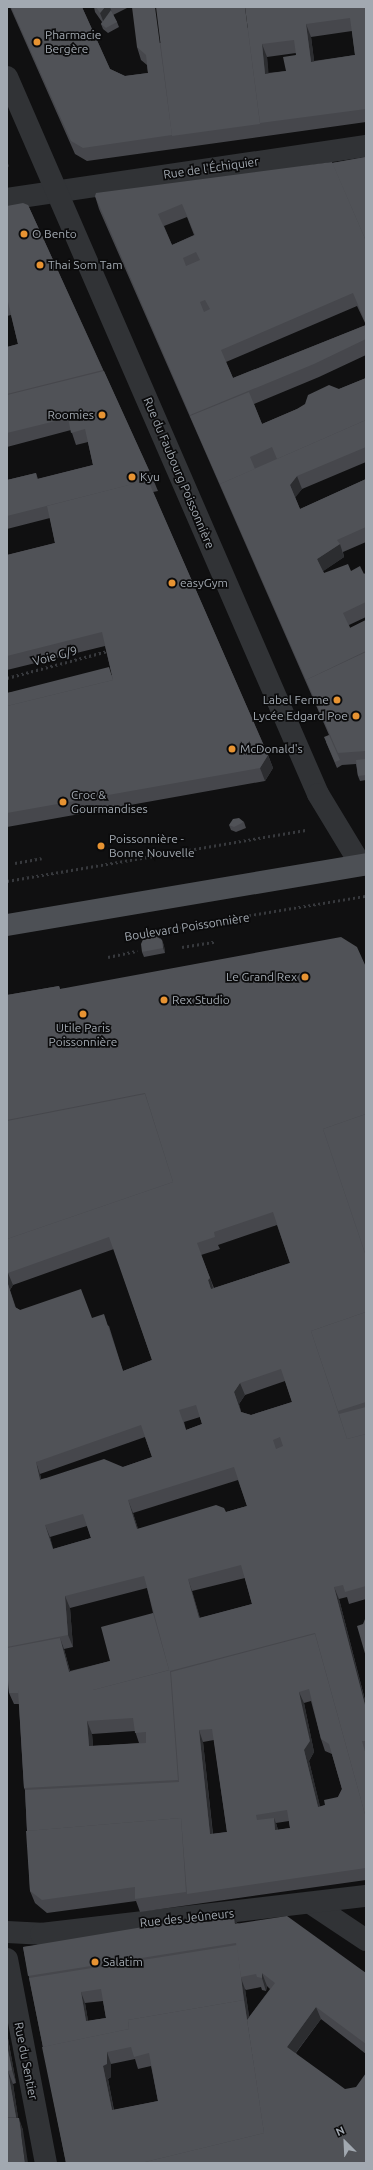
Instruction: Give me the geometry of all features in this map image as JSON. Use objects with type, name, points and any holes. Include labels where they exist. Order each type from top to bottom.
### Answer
[{"type":"main road","points":[[7,925],[363,864]]},
{"type":"street","name":"Rue du Faubourg Poissonnière","points":[[7,77],[318,794],[363,864]]},
{"type":"street","name":"Rue de l'Échiquier","points":[[7,199],[56,190],[366,146]]},
{"type":"street","name":"Rue des Jeûneurs","points":[[7,1932],[41,1934],[312,1904],[366,1896]]},
{"type":"street","points":[[312,1904],[366,1940]]},
{"type":"street","name":"Rue du Sentier","points":[[7,1959],[46,2163]]},
{"type":"path","name":"Voie G/9","points":[[7,678],[108,651]]},
{"type":"path","points":[[7,881],[311,829]]},
{"type":"path","points":[[15,863],[42,858]]},
{"type":"path","name":"Boulevard Poissonnière","points":[[124,937],[366,896]]},
{"type":"path","points":[[182,948],[215,942]]},
{"type":"path","points":[[108,957],[137,951]]},
{"type":"building","points":[[11,7],[82,7],[110,69],[125,76],[148,73],[146,55],[137,47],[132,7],[155,7],[172,135],[83,148],[71,141]]},
{"type":"building","points":[[96,7],[105,7],[100,13]]},
{"type":"building","points":[[156,7],[245,7],[260,124],[172,136]]},
{"type":"building","points":[[245,7],[366,7],[366,109],[260,123]],"holes":[[[350,18],[355,55],[311,62],[306,24]],[[294,40],[296,55],[283,57],[286,71],[265,74],[262,44]]]},
{"type":"building","points":[[111,10],[117,22],[106,28],[101,24]]},
{"type":"building","points":[[366,157],[366,241],[332,163]]},
{"type":"building","points":[[332,162],[366,241],[366,324],[353,293],[221,350],[233,378],[366,325],[366,339],[314,364],[190,415],[95,196],[96,193]],"holes":[[[182,204],[195,235],[172,245],[158,214]],[[196,252],[200,260],[186,266],[183,258]],[[205,300],[210,309],[204,312],[200,302]]]},
{"type":"building","points":[[23,203],[28,205],[103,370],[7,394],[7,347],[18,344],[7,302],[7,206]]},
{"type":"building","points":[[104,371],[153,479],[7,516],[7,480],[36,473],[37,479],[93,465],[85,429],[71,433],[68,418],[7,433],[7,395]]},
{"type":"building","points":[[366,378],[366,420],[277,459],[272,447],[250,457],[255,469],[220,484],[190,416],[249,392],[262,424],[297,409],[305,404],[308,395],[329,385],[339,389]]},
{"type":"building","points":[[366,420],[366,447],[297,476],[290,485],[300,509],[366,479],[366,527],[337,540],[340,544],[317,559],[324,573],[348,564],[351,571],[360,566],[364,574],[366,573],[366,602],[343,613],[350,628],[366,620],[366,651],[306,680],[220,484]]},
{"type":"building","points":[[148,480],[268,755],[260,768],[7,813],[7,706],[113,680],[102,632],[7,656],[7,555],[55,543],[47,506]]},
{"type":"building","points":[[366,652],[366,751],[338,753],[306,680]]},
{"type":"building","points":[[109,667],[113,680],[7,706],[7,693]]},
{"type":"building","points":[[329,735],[340,760],[335,762],[324,737]]},
{"type":"building","points":[[366,759],[366,775],[358,776],[356,760]]},
{"type":"building","points":[[239,818],[244,822],[234,827],[229,825],[233,819]]},
{"type":"building","points":[[157,935],[162,940],[163,948],[142,952],[141,944],[144,937]]},
{"type":"building","points":[[341,937],[357,947],[366,967],[366,1114],[323,1129],[366,1256],[366,1312],[311,1331],[347,1439],[366,1434],[366,1586],[345,1592],[343,1585],[334,1587],[366,1709],[366,1741],[362,1741],[366,1755],[366,1818],[315,1633],[170,1671],[144,1576],[65,1596],[68,1635],[7,1647],[7,1281],[15,1307],[20,1310],[81,1289],[92,1318],[104,1314],[123,1371],[152,1360],[109,1237],[8,1273],[7,1275],[7,1239],[173,1182],[145,1093],[7,1120],[7,995],[59,986],[60,989]],"holes":[[[273,1212],[290,1263],[211,1289],[208,1280],[210,1278],[197,1243],[215,1237],[214,1232]],[[281,1369],[292,1402],[251,1415],[241,1412],[234,1392],[240,1383]],[[196,1405],[202,1424],[186,1430],[179,1410]],[[141,1425],[152,1457],[123,1467],[104,1459],[40,1480],[36,1462]],[[280,1437],[283,1446],[276,1449],[273,1440]],[[234,1467],[247,1506],[226,1512],[224,1508],[216,1505],[137,1529],[128,1500]],[[83,1514],[91,1538],[53,1549],[45,1525]],[[241,1565],[252,1604],[199,1618],[188,1579]]]},
{"type":"building","points":[[145,1094],[173,1182],[7,1239],[7,1121]]},
{"type":"building","points":[[366,1114],[366,1256],[323,1129]]},
{"type":"building","points":[[366,1312],[366,1402],[338,1411],[311,1331]]},
{"type":"building","points":[[366,1407],[366,1434],[347,1439],[339,1414]]},
{"type":"building","points":[[153,1613],[169,1670],[93,1690],[18,1690],[18,1693],[9,1693],[7,1648],[60,1638],[69,1672],[110,1661],[101,1627]]},
{"type":"building","points":[[366,1618],[366,1657],[357,1626],[363,1624]]},
{"type":"building","points":[[315,1634],[366,1818],[366,1868],[187,1894],[181,1818],[27,1831],[25,1790],[179,1782],[171,1672]],"holes":[[[309,1689],[321,1739],[329,1744],[342,1789],[338,1797],[324,1800],[325,1805],[318,1807],[304,1750],[310,1741],[299,1692]],[[212,1729],[227,1832],[210,1834],[199,1730]],[[287,1810],[290,1828],[275,1830],[274,1818],[257,1820],[256,1815]]]},
{"type":"building","points":[[170,1670],[178,1780],[24,1788],[18,1690],[93,1690]],"holes":[[[133,1718],[135,1733],[146,1732],[146,1743],[89,1746],[87,1721]]]},
{"type":"building","points":[[181,1818],[186,1892],[135,1899],[135,1887],[42,1900],[30,1891],[26,1831]]},
{"type":"building","points":[[233,1912],[235,1924],[287,1916],[366,1973],[366,2044],[316,2007],[287,2047],[345,2089],[356,2087],[366,2073],[366,2163],[141,2163],[264,2133],[247,2020],[275,1983],[262,1973],[262,1978],[257,1977],[256,1974],[241,1977],[236,1943],[28,1976],[23,1947]]},
{"type":"building","points":[[237,1945],[244,2000],[128,2020],[129,2029],[43,2047],[29,1978]],"holes":[[[101,1989],[106,2018],[86,2021],[81,1992]]]},
{"type":"building","points":[[244,2000],[264,2133],[141,2163],[66,2163],[42,2047],[129,2029],[128,2020]],"holes":[[[131,2047],[134,2057],[149,2053],[158,2101],[112,2110],[103,2066],[107,2064],[107,2052]]]},
{"type":"building","points":[[7,2045],[12,2070],[8,2071],[16,2117],[7,2117]]},
{"type":"building","points":[[7,2118],[19,2118],[25,2163],[7,2163]]},
{"type":"place","name":"Pharmacie Bergère","points":[[37,42]]},
{"type":"place","name":"O Bento","points":[[24,234]]},
{"type":"place","name":"Thai Som Tam","points":[[40,265]]},
{"type":"place","name":"Roomies","points":[[102,415]]},
{"type":"place","name":"Kyu","points":[[132,477]]},
{"type":"place","name":"easyGym","points":[[172,583]]},
{"type":"place","name":"Label Ferme","points":[[337,700]]},
{"type":"place","name":"Lycée Edgard Poe","points":[[356,716]]},
{"type":"place","name":"McDonald's","points":[[232,749]]},
{"type":"place","name":"Croc & Gourmandises","points":[[63,802]]},
{"type":"place","name":"Poissonnière - Bonne Nouvelle","points":[[101,846]]},
{"type":"place","name":"Le Grand Rex","points":[[305,977]]},
{"type":"place","name":"Rex Studio","points":[[164,1000]]},
{"type":"place","name":"Utile Paris Poissonnière","points":[[83,1014]]},
{"type":"place","name":"Salatim","points":[[95,1962]]}]
